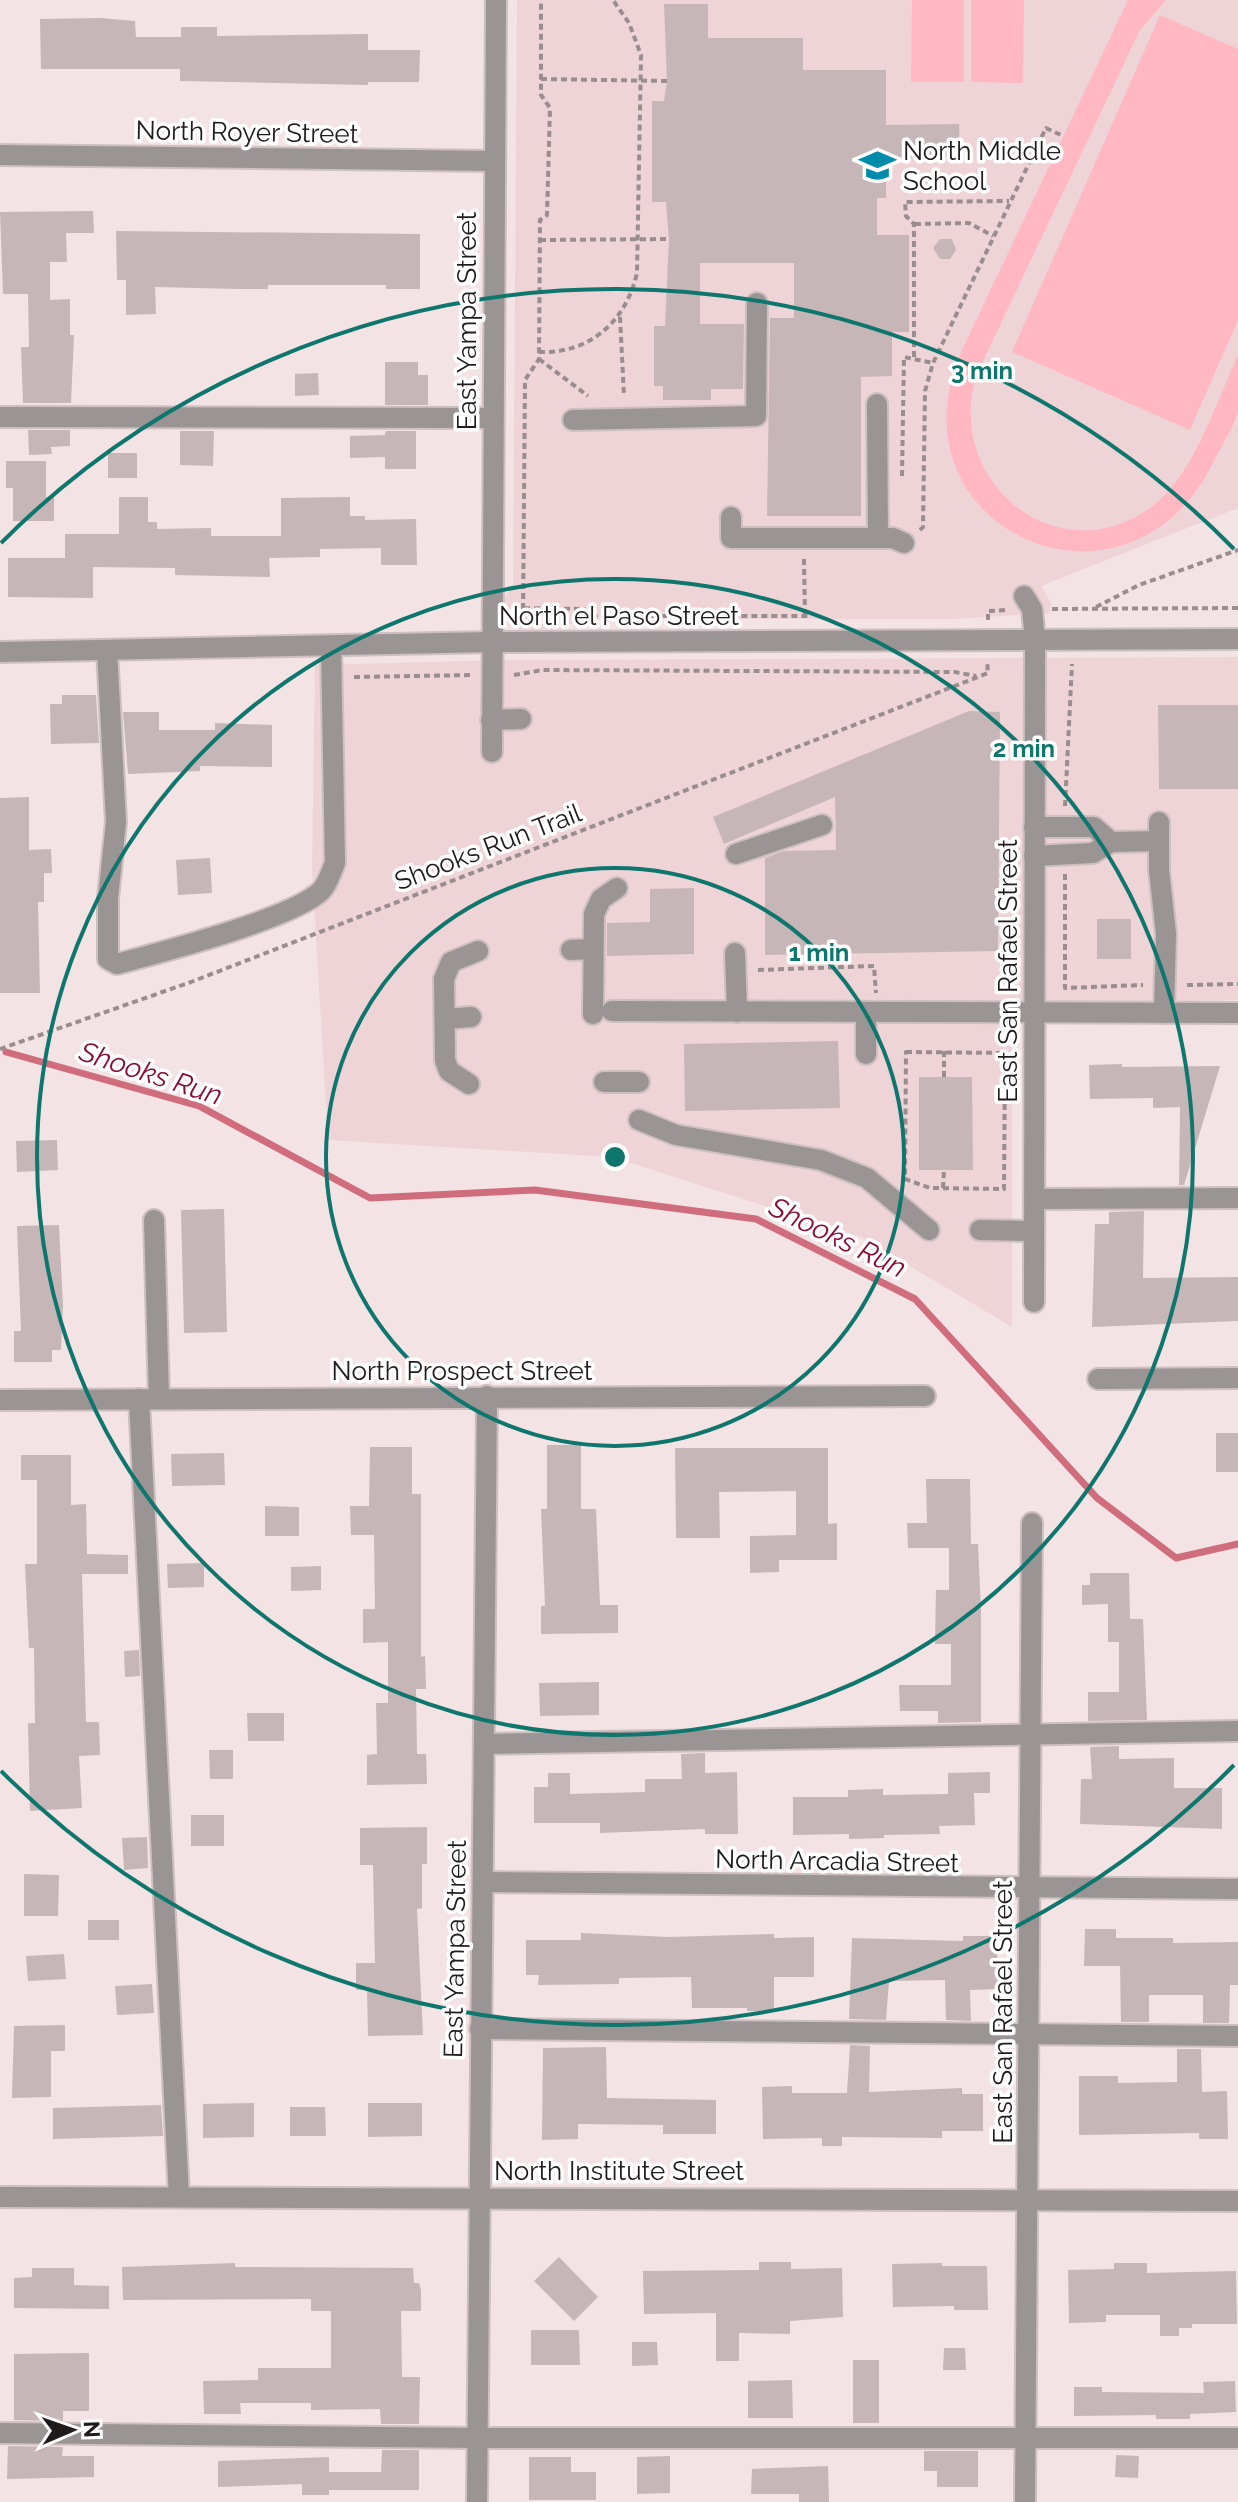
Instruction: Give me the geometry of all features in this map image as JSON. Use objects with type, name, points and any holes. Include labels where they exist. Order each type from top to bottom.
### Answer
[{"type":"street","name":"East Yampa Street","points":[[492,752],[496,0]]},
{"type":"street","name":"North Royer Street","points":[[0,155],[494,161]]},
{"type":"street","points":[[573,420],[756,416],[757,303]]},
{"type":"street","points":[[877,404],[878,538]]},
{"type":"street","points":[[0,417],[492,418]]},
{"type":"street","points":[[731,517],[731,538],[878,538],[909,535]]},
{"type":"street","name":"East San Rafael Street","points":[[1024,596],[1032,609],[1035,640],[1032,1014],[1034,1302]]},
{"type":"street","name":"North el Paso Street","points":[[0,652],[491,642],[1238,639]]},
{"type":"street","points":[[107,650],[116,822],[108,898],[108,959],[117,964],[179,948],[307,902],[325,888],[335,863],[331,646]]},
{"type":"street","points":[[491,720],[521,719]]},
{"type":"street","points":[[736,854],[822,825]]},
{"type":"street","points":[[1034,827],[1094,827],[1111,842]]},
{"type":"street","points":[[1034,856],[1093,853],[1111,842],[1159,831],[1166,934],[1164,1013]]},
{"type":"street","points":[[617,888],[601,899],[594,914],[593,949],[602,1013],[737,1012],[871,1004],[1032,1014],[1238,1013]]},
{"type":"street","points":[[571,950],[593,949]]},
{"type":"street","points":[[469,1084],[449,1071],[445,1060],[444,979],[451,962],[478,951]]},
{"type":"street","points":[[736,962],[737,1012]]},
{"type":"street","points":[[866,1054],[871,1004]]},
{"type":"street","points":[[445,1019],[471,1017]]},
{"type":"street","points":[[604,1082],[639,1082]]},
{"type":"street","points":[[639,1120],[676,1135],[821,1160],[867,1178],[929,1230]]},
{"type":"street","points":[[1034,1199],[1238,1198]]},
{"type":"street","points":[[154,1220],[149,1399],[179,2197]]},
{"type":"street","points":[[980,1230],[1034,1231]]},
{"type":"street","points":[[1098,1379],[1238,1378]]},
{"type":"street","name":"East Yampa Street","points":[[477,2502],[487,1396]]},
{"type":"street","name":"North Prospect Street","points":[[0,1400],[925,1396]]},
{"type":"street","name":"East San Rafael Street","points":[[1025,2502],[1032,1523]]},
{"type":"street","points":[[484,1744],[1238,1731]]},
{"type":"street","name":"North Arcadia Street","points":[[483,1882],[1238,1889]]},
{"type":"street","points":[[480,2029],[1238,2036]]},
{"type":"street","name":"North Institute Street","points":[[0,2197],[478,2196],[1238,2201]]},
{"type":"street","points":[[0,2433],[478,2438],[1238,2438]]},
{"type":"path","points":[[523,625],[525,380],[539,359],[540,220],[547,215],[550,108],[541,95],[541,0]]},
{"type":"path","points":[[539,352],[569,351],[601,334],[620,315],[634,287],[640,239],[640,79],[636,39],[613,0]]},
{"type":"path","points":[[541,79],[667,81]]},
{"type":"path","points":[[923,527],[925,391],[933,363],[1046,128],[1063,136]]},
{"type":"path","points":[[914,357],[914,224],[906,216],[905,202],[1009,201]]},
{"type":"path","points":[[914,224],[969,223],[993,236]]},
{"type":"path","points":[[540,240],[669,239]]},
{"type":"path","points":[[620,315],[624,403]]},
{"type":"path","points":[[902,489],[904,357],[933,363]]},
{"type":"path","points":[[909,535],[923,527]]},
{"type":"path","points":[[909,535],[923,527]]},
{"type":"path","points":[[804,538],[805,616]]},
{"type":"path","points":[[1238,550],[1139,585],[1094,608],[1238,608]]},
{"type":"path","points":[[510,608],[584,609],[592,616],[820,616]]},
{"type":"path","points":[[973,617],[988,617]]},
{"type":"path","points":[[345,677],[530,675],[543,670],[939,672],[978,677]]},
{"type":"path","name":"Shooks Run Trail","points":[[0,1049],[204,977],[988,673]]},
{"type":"path","points":[[736,962],[874,966],[871,1004]]},
{"type":"path","points":[[944,1051],[944,1077]]},
{"type":"path","points":[[944,1051],[1005,1053],[1004,1189],[930,1188],[905,1179],[906,1052],[944,1051]]},
{"type":"path","points":[[943,1188],[944,1170]]},
{"type":"shaded area","name":"North Middle School","points":[[517,0],[1238,0],[1238,508],[1041,586],[1051,603],[1050,613],[953,619],[581,619],[560,629],[519,630],[507,625],[503,601],[513,584]]},
{"type":"shaded area","points":[[912,0],[964,0],[964,82],[911,82]]},
{"type":"shaded area","points":[[971,0],[1024,0],[1023,83],[971,82]]},
{"type":"shaded area","points":[[1128,0],[1166,0],[1140,30],[976,376],[971,416],[978,453],[994,484],[1019,509],[1049,525],[1084,530],[1120,524],[1155,504],[1169,491],[1193,455],[1238,355],[1238,410],[1215,459],[1176,513],[1128,543],[1077,551],[1027,540],[985,512],[957,469],[947,415],[961,352]]},
{"type":"shaded area","points":[[1160,15],[1238,49],[1238,320],[1190,430],[1012,352]]},
{"type":"shaded area","points":[[1238,657],[1238,1000],[1012,1005],[1012,1327],[861,1237],[612,1157],[328,1140],[312,869],[315,665],[502,660]]},
{"type":"building","name":"North Middle School","points":[[664,4],[708,4],[708,38],[803,38],[803,70],[886,70],[886,125],[959,124],[960,157],[886,158],[886,198],[877,198],[877,235],[909,235],[909,332],[892,332],[892,376],[861,377],[861,516],[767,516],[770,318],[794,318],[794,263],[700,263],[700,324],[744,324],[743,389],[711,389],[711,400],[663,400],[663,386],[654,386],[654,326],[665,326],[669,239],[666,202],[652,202],[652,101],[664,101],[667,81]]},
{"type":"building","points":[[40,19],[135,21],[136,37],[181,37],[181,27],[217,27],[217,36],[368,34],[368,50],[420,50],[419,82],[368,82],[368,85],[180,81],[180,69],[41,69]]},
{"type":"building","points":[[93,211],[94,233],[66,233],[67,262],[50,262],[50,300],[70,299],[70,335],[74,335],[71,403],[23,403],[21,347],[29,347],[28,294],[3,294],[0,212]]},
{"type":"building","points":[[116,231],[420,234],[420,289],[386,289],[386,285],[268,285],[268,289],[155,287],[156,314],[126,315],[126,280],[117,280]]},
{"type":"building","points":[[940,239],[952,239],[956,250],[950,259],[940,259],[933,248]]},
{"type":"building","points":[[385,362],[418,362],[418,375],[428,375],[428,405],[385,405]]},
{"type":"building","points":[[318,373],[319,395],[295,396],[295,374]]},
{"type":"building","points":[[28,430],[70,430],[70,446],[51,447],[52,454],[29,455]]},
{"type":"building","points":[[180,431],[214,431],[213,466],[180,465]]},
{"type":"building","points":[[386,431],[416,431],[416,469],[385,469],[385,457],[350,458],[350,436],[385,435]]},
{"type":"building","points":[[108,453],[137,453],[137,478],[108,478]]},
{"type":"building","points":[[6,461],[46,461],[46,497],[54,497],[54,521],[13,521],[13,488],[6,488]]},
{"type":"building","points":[[119,497],[148,497],[148,522],[157,522],[157,529],[211,528],[211,536],[281,536],[281,498],[350,497],[350,516],[365,516],[365,520],[416,519],[417,565],[381,565],[381,548],[320,549],[320,557],[269,558],[270,577],[175,575],[175,568],[93,567],[93,598],[8,597],[8,558],[65,558],[65,534],[119,534]]},
{"type":"building","points":[[62,695],[96,695],[99,743],[51,744],[50,704],[62,704]]},
{"type":"building","points":[[1158,705],[1238,705],[1238,789],[1159,789]]},
{"type":"building","points":[[969,711],[1000,712],[998,951],[765,955],[765,858],[784,851],[836,850],[835,797],[724,844],[713,817]]},
{"type":"building","points":[[123,712],[159,712],[159,730],[215,730],[215,723],[272,725],[272,767],[200,766],[200,771],[128,774]]},
{"type":"building","points":[[29,797],[29,850],[51,849],[52,873],[44,873],[44,902],[38,902],[40,993],[0,993],[0,798]]},
{"type":"building","points":[[210,858],[212,893],[178,895],[176,860]]},
{"type":"building","points":[[694,888],[694,954],[607,956],[607,923],[650,922],[650,889]]},
{"type":"building","points":[[1097,919],[1131,919],[1131,959],[1097,959]]},
{"type":"building","points":[[838,1041],[840,1108],[685,1111],[684,1044]]},
{"type":"building","points":[[1122,1064],[1122,1067],[1220,1066],[1184,1185],[1179,1185],[1180,1107],[1153,1108],[1153,1098],[1090,1099],[1089,1065]]},
{"type":"building","points":[[919,1077],[972,1077],[973,1170],[919,1170]]},
{"type":"building","points":[[57,1140],[58,1170],[17,1172],[16,1141]]},
{"type":"building","points":[[224,1209],[227,1332],[184,1333],[181,1210]]},
{"type":"building","points":[[1144,1211],[1143,1278],[1238,1277],[1238,1321],[1092,1327],[1095,1224],[1109,1224],[1109,1212]]},
{"type":"building","points":[[59,1225],[63,1306],[61,1350],[52,1350],[52,1362],[14,1362],[14,1331],[21,1331],[17,1226]]},
{"type":"building","points":[[1216,1433],[1238,1433],[1238,1472],[1216,1472]]},
{"type":"building","points":[[547,1445],[581,1445],[581,1509],[596,1509],[600,1605],[618,1605],[618,1633],[541,1634],[541,1606],[545,1606],[541,1509],[547,1509]]},
{"type":"building","points":[[370,1447],[412,1447],[412,1494],[421,1494],[421,1657],[425,1656],[426,1689],[416,1689],[417,1754],[426,1754],[427,1784],[367,1785],[367,1755],[377,1754],[376,1703],[388,1703],[388,1642],[363,1643],[363,1609],[375,1609],[374,1535],[351,1535],[350,1506],[369,1506]]},
{"type":"building","points":[[675,1448],[828,1448],[828,1524],[837,1523],[837,1560],[779,1560],[779,1572],[750,1573],[750,1536],[796,1535],[796,1491],[719,1492],[720,1538],[676,1538]]},
{"type":"building","points":[[224,1453],[225,1485],[172,1486],[171,1454]]},
{"type":"building","points":[[21,1455],[71,1455],[71,1505],[86,1504],[87,1554],[128,1555],[128,1574],[82,1574],[86,1722],[99,1722],[100,1755],[79,1756],[82,1808],[30,1811],[28,1723],[35,1723],[34,1648],[29,1648],[25,1564],[37,1564],[37,1480],[21,1480]]},
{"type":"building","points":[[926,1479],[970,1479],[971,1544],[978,1544],[981,1610],[981,1722],[938,1723],[938,1711],[900,1711],[899,1685],[951,1685],[951,1644],[935,1644],[936,1590],[949,1590],[949,1548],[908,1548],[907,1523],[927,1523]]},
{"type":"building","points":[[265,1506],[299,1507],[299,1536],[265,1536]]},
{"type":"building","points":[[204,1563],[204,1587],[168,1588],[167,1564]]},
{"type":"building","points":[[321,1566],[321,1590],[291,1591],[291,1567]]},
{"type":"building","points":[[1090,1573],[1129,1573],[1130,1619],[1143,1619],[1147,1720],[1088,1721],[1088,1692],[1119,1692],[1119,1642],[1108,1642],[1108,1604],[1082,1605],[1082,1585],[1090,1585]]},
{"type":"building","points":[[139,1650],[140,1676],[125,1677],[124,1651]]},
{"type":"building","points":[[599,1682],[599,1715],[540,1716],[539,1683]]},
{"type":"building","points":[[247,1713],[284,1713],[284,1741],[248,1741]]},
{"type":"building","points":[[1119,1746],[1119,1759],[1174,1758],[1174,1788],[1222,1788],[1222,1829],[1080,1824],[1081,1779],[1092,1779],[1090,1747]]},
{"type":"building","points":[[209,1750],[233,1750],[233,1779],[210,1779]]},
{"type":"building","points":[[705,1753],[705,1773],[737,1772],[738,1834],[705,1834],[705,1829],[600,1833],[600,1823],[534,1823],[534,1787],[548,1787],[548,1773],[570,1773],[570,1794],[645,1792],[645,1779],[682,1779],[681,1754]]},
{"type":"building","points":[[990,1772],[990,1793],[974,1793],[975,1825],[939,1826],[940,1834],[884,1835],[884,1838],[849,1839],[849,1834],[793,1835],[793,1797],[848,1797],[848,1790],[883,1789],[883,1795],[948,1794],[948,1773]]},
{"type":"building","points":[[191,1815],[224,1815],[224,1846],[191,1846]]},
{"type":"building","points":[[427,1827],[427,1864],[422,1864],[422,1908],[417,1909],[423,2035],[368,2036],[367,1990],[356,1990],[356,1963],[375,1963],[373,1865],[360,1865],[360,1828]]},
{"type":"building","points":[[147,1837],[148,1868],[124,1870],[122,1838]]},
{"type":"building","points":[[24,1874],[59,1875],[58,1916],[24,1916]]},
{"type":"building","points":[[88,1920],[119,1920],[119,1940],[88,1940]]},
{"type":"building","points":[[1085,1929],[1116,1929],[1116,1938],[1173,1938],[1173,1943],[1238,1942],[1238,1985],[1230,1985],[1229,2023],[1203,2023],[1203,1995],[1149,1995],[1149,2022],[1121,2022],[1120,1966],[1084,1966]]},
{"type":"building","points":[[581,1933],[669,1937],[774,1934],[774,1938],[814,1937],[814,1977],[774,1977],[774,2011],[747,2011],[747,2008],[692,2008],[691,1977],[619,1978],[619,1984],[538,1985],[539,1975],[526,1975],[526,1940],[581,1940]]},
{"type":"building","points":[[963,1936],[997,1936],[998,1989],[970,1990],[971,2021],[946,2020],[945,1980],[889,1981],[886,2020],[849,2019],[852,1938],[963,1941]]},
{"type":"building","points":[[64,1954],[66,1979],[28,1981],[26,1956]]},
{"type":"building","points":[[152,1984],[154,2013],[117,2015],[115,1986]]},
{"type":"building","points":[[65,2025],[65,2051],[51,2051],[51,2097],[12,2098],[14,2026]]},
{"type":"building","points":[[850,2045],[870,2046],[869,2092],[962,2088],[962,2094],[983,2094],[983,2131],[942,2131],[942,2138],[842,2137],[842,2146],[822,2146],[822,2138],[763,2139],[762,2087],[792,2086],[792,2093],[847,2093]]},
{"type":"building","points":[[606,2047],[607,2098],[716,2100],[716,2134],[663,2134],[663,2125],[578,2124],[578,2139],[542,2140],[543,2048]]},
{"type":"building","points":[[1177,2049],[1201,2049],[1202,2092],[1227,2091],[1228,2139],[1199,2139],[1199,2133],[1079,2135],[1079,2076],[1118,2076],[1118,2083],[1177,2082]]},
{"type":"building","points":[[254,2103],[254,2137],[203,2138],[203,2104]]},
{"type":"building","points":[[368,2103],[422,2103],[422,2136],[368,2137]]},
{"type":"building","points":[[161,2105],[163,2136],[53,2139],[53,2108]]},
{"type":"building","points":[[290,2107],[325,2107],[326,2136],[290,2136]]},
{"type":"building","points":[[559,2257],[598,2297],[574,2321],[534,2281]]},
{"type":"building","points":[[759,2262],[791,2262],[791,2269],[842,2268],[843,2317],[790,2321],[790,2334],[739,2333],[739,2361],[716,2361],[716,2313],[644,2314],[643,2271],[759,2270]]},
{"type":"building","points":[[235,2263],[235,2267],[413,2268],[414,2283],[419,2283],[421,2290],[421,2311],[401,2311],[402,2377],[420,2377],[419,2424],[381,2424],[380,2409],[311,2410],[311,2403],[240,2403],[241,2414],[204,2414],[203,2381],[258,2380],[258,2368],[331,2368],[331,2311],[311,2311],[311,2299],[123,2300],[122,2267]]},
{"type":"building","points":[[942,2263],[942,2266],[987,2266],[988,2310],[954,2310],[954,2306],[893,2307],[892,2264]]},
{"type":"building","points":[[1114,2263],[1147,2263],[1147,2273],[1236,2271],[1237,2324],[1192,2324],[1192,2328],[1179,2328],[1179,2336],[1160,2336],[1160,2315],[1106,2315],[1106,2322],[1069,2323],[1068,2270],[1114,2269]]},
{"type":"building","points":[[32,2268],[74,2268],[74,2285],[109,2286],[109,2309],[14,2308],[14,2278],[32,2277]]},
{"type":"building","points":[[531,2330],[579,2330],[580,2365],[531,2365]]},
{"type":"building","points":[[632,2342],[657,2342],[658,2365],[632,2366]]},
{"type":"building","points":[[944,2348],[965,2348],[966,2370],[943,2370]]},
{"type":"building","points":[[89,2353],[89,2411],[63,2411],[63,2421],[14,2420],[14,2354]]},
{"type":"building","points":[[853,2360],[879,2360],[879,2423],[853,2423]]},
{"type":"building","points":[[792,2380],[793,2418],[748,2418],[748,2381]]},
{"type":"building","points":[[1235,2381],[1236,2412],[1190,2414],[1190,2419],[1156,2419],[1156,2415],[1074,2416],[1074,2387],[1102,2387],[1102,2392],[1204,2393],[1203,2382]]},
{"type":"building","points":[[8,2446],[63,2447],[62,2456],[94,2456],[94,2477],[7,2479]]},
{"type":"building","points":[[382,2450],[419,2450],[419,2490],[329,2490],[329,2495],[302,2495],[302,2484],[218,2487],[218,2461],[329,2457],[329,2472],[381,2472]]},
{"type":"building","points":[[924,2451],[978,2451],[978,2487],[937,2487],[937,2471],[924,2471]]},
{"type":"building","points":[[1116,2455],[1139,2456],[1138,2478],[1115,2477]]},
{"type":"building","points":[[670,2456],[670,2493],[637,2494],[637,2457]]},
{"type":"building","points":[[529,2457],[571,2457],[571,2472],[596,2472],[596,2500],[529,2500]]},
{"type":"building","points":[[828,2466],[829,2502],[799,2502],[799,2494],[751,2494],[752,2469]]},
{"type":"waterway","name":"Shooks Run","points":[[6,1052],[199,1106],[370,1198],[535,1190],[756,1219],[915,1299],[1097,1498],[1176,1558],[1238,1544]]},
{"type":"place","name":"North Middle School","points":[[877,166]]}]
